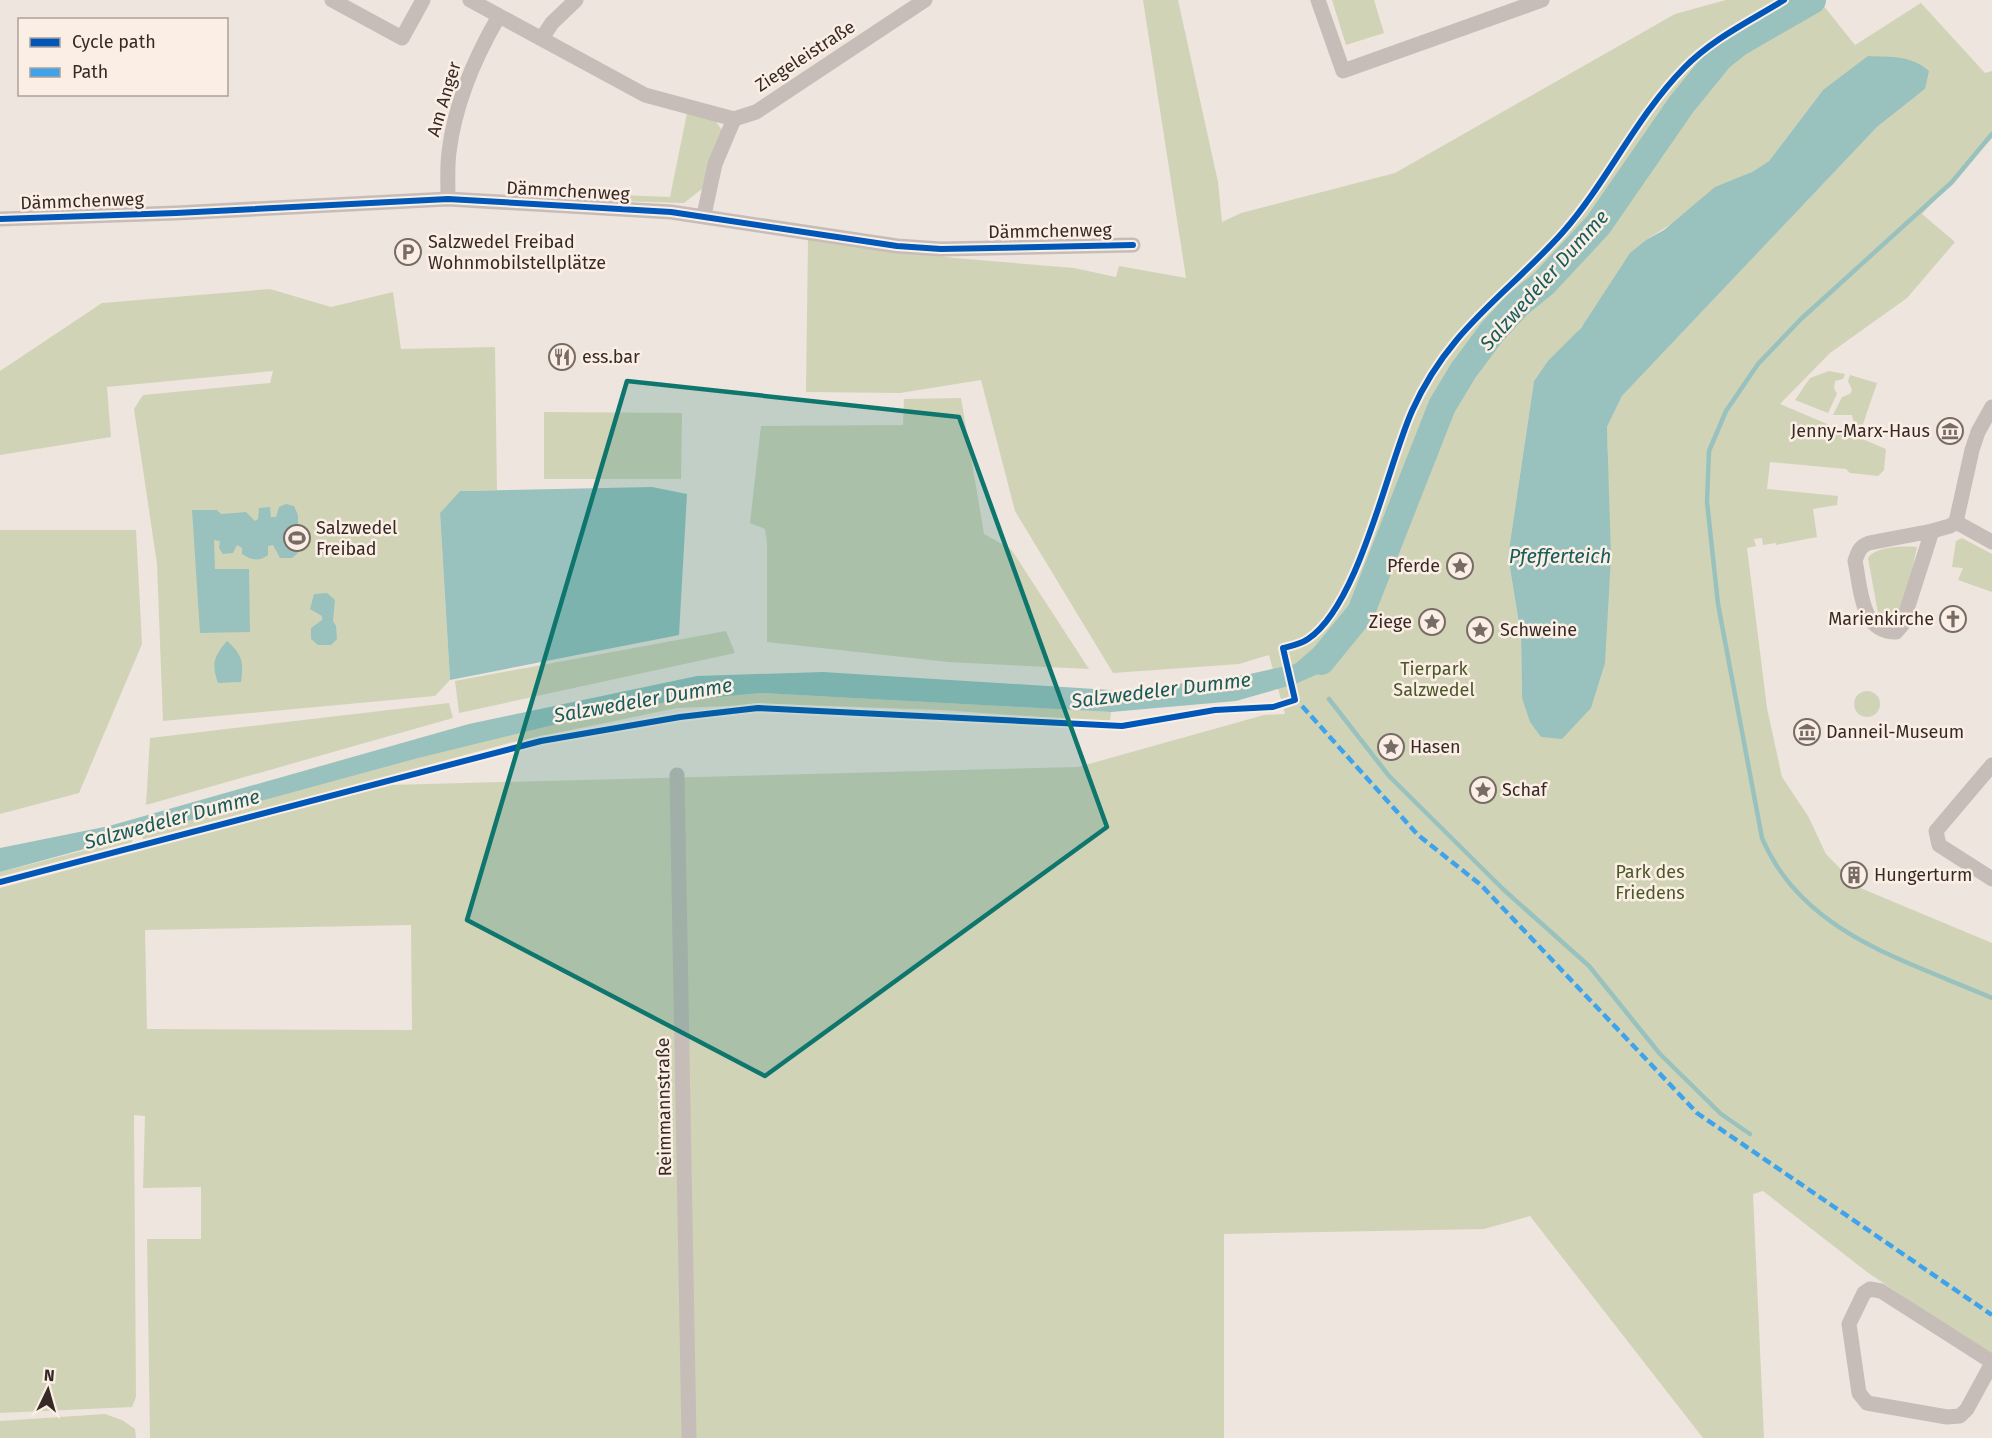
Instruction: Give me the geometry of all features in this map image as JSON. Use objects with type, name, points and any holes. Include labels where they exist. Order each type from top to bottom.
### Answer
[{"type":"street","points":[[332,0],[402,38],[423,0]]},
{"type":"street","points":[[470,0],[645,95],[734,119],[716,164],[704,215]]},
{"type":"street","points":[[542,38],[552,23],[576,0]]},
{"type":"street","name":"Ziegeleistraße","points":[[734,119],[756,111],[925,0]]},
{"type":"street","points":[[1318,0],[1343,71],[1542,0]]},
{"type":"street","name":"Am Anger","points":[[448,199],[448,155],[458,111],[476,59],[499,16]]},
{"type":"street","name":"Dämmchenweg","points":[[0,219],[176,213],[448,199],[704,215],[858,240],[941,249],[1133,244]]},
{"type":"street","points":[[1932,531],[1902,625],[1896,632],[1884,632],[1873,624],[1866,614],[1855,561],[1857,552],[1862,545],[1932,531],[1956,522],[1972,450],[1978,432],[1992,407]]},
{"type":"street","points":[[1956,522],[1992,542]]},
{"type":"street","points":[[1992,765],[1936,831],[1939,845],[1992,879]]},
{"type":"street","name":"Reimmannstraße","points":[[677,775],[689,1438]]},
{"type":"street","points":[[1870,1289],[1881,1291],[1992,1363],[1967,1409],[1959,1416],[1947,1417],[1868,1403],[1859,1393],[1850,1324],[1864,1293],[1870,1289]]},
{"type":"highlighted area","points":[[627,381],[959,417],[1107,827],[765,1076],[467,920]]},
{"type":"green space","points":[[1143,0],[1178,0],[1218,182],[1222,222],[1241,213],[1395,173],[1675,14],[1726,0],[1819,0],[1855,45],[1921,3],[1985,73],[1992,71],[1992,138],[1922,214],[1955,242],[1907,298],[1830,353],[1780,404],[1886,449],[1884,470],[1878,476],[1850,473],[1846,469],[1770,462],[1767,489],[1838,496],[1837,505],[1813,509],[1817,537],[1776,545],[1776,543],[1763,545],[1762,538],[1754,539],[1756,546],[1747,548],[1767,708],[1782,777],[1808,816],[1826,854],[1858,887],[1992,943],[1992,1356],[1867,1272],[1763,1191],[1753,1194],[1764,1438],[1703,1438],[1530,1216],[1484,1229],[1224,1234],[1224,1438],[150,1438],[147,1239],[201,1239],[201,1187],[143,1188],[145,1116],[134,1115],[136,1397],[132,1407],[0,1413],[0,888],[389,785],[1078,767],[1264,715],[1285,714],[1269,655],[1239,664],[1113,673],[1015,511],[981,380],[900,393],[806,392],[808,239],[954,258],[1074,268],[1116,277],[1119,266],[1186,278]],"holes":[[[1925,89],[1877,127],[1622,396],[1607,427],[1608,466],[1522,698],[1521,636],[1508,556],[1534,381],[1545,366],[1577,333],[1636,249],[1646,240],[1769,161],[1823,90]],[[411,925],[412,1030],[147,1029],[145,930]]]},
{"type":"green space","points":[[1332,0],[1374,0],[1384,33],[1346,45]]},
{"type":"green space","points":[[687,113],[714,119],[722,130],[703,188],[684,203],[619,201],[620,195],[670,197]]},
{"type":"green space","name":"Salzwedel Freibad","points":[[270,289],[331,307],[393,292],[401,349],[495,347],[497,490],[460,491],[440,513],[450,680],[435,696],[163,721],[157,564],[134,409],[143,395],[270,383],[273,371],[107,387],[111,437],[0,455],[0,371],[102,303]]},
{"type":"green space","points":[[1829,371],[1845,374],[1843,379],[1835,381],[1834,388],[1837,394],[1828,413],[1795,400],[1810,378]]},
{"type":"green space","points":[[1850,375],[1877,383],[1862,427],[1854,424],[1852,415],[1833,415],[1842,397],[1850,394],[1852,390],[1848,381]]},
{"type":"green space","points":[[961,398],[984,534],[1011,549],[1089,669],[948,662],[767,642],[767,541],[765,529],[750,523],[761,426],[903,425],[904,399]]},
{"type":"green space","points":[[544,412],[682,413],[681,479],[544,479]]},
{"type":"green space","points":[[0,530],[136,530],[142,644],[79,793],[0,814]]},
{"type":"green space","points":[[1962,538],[1992,554],[1992,592],[1958,580],[1963,568],[1952,567],[1956,541]]},
{"type":"green space","points":[[1917,547],[1901,623],[1888,625],[1878,613],[1868,558],[1884,549]]},
{"type":"green space","points":[[726,631],[735,653],[459,713],[455,681]]},
{"type":"green space","points":[[1867,691],[1876,695],[1880,704],[1876,713],[1867,717],[1858,713],[1854,704],[1858,695]]},
{"type":"green space","points":[[761,693],[1111,712],[1110,722],[942,710],[774,704],[677,708],[513,742],[144,842],[141,833],[404,761],[536,728],[670,701]]},
{"type":"green space","points":[[449,703],[453,718],[146,805],[150,738]]},
{"type":"green space","points":[[133,838],[131,845],[18,877],[0,877],[0,872]]},
{"type":"green space","points":[[105,1414],[122,1420],[135,1429],[136,1438],[0,1438],[0,1421]]},
{"type":"water","name":"Pfefferteich","points":[[1868,56],[1908,59],[1922,66],[1929,71],[1925,89],[1877,127],[1622,396],[1607,427],[1611,557],[1605,663],[1591,708],[1562,739],[1541,737],[1530,722],[1522,698],[1521,636],[1508,556],[1534,381],[1548,361],[1581,328],[1630,253],[1646,240],[1664,230],[1715,187],[1752,172],[1769,161],[1823,90]]},
{"type":"water","points":[[652,487],[687,494],[679,635],[450,680],[440,513],[460,491]]},
{"type":"water","points":[[286,504],[294,506],[298,515],[298,553],[292,558],[280,558],[273,545],[268,546],[268,555],[258,559],[242,554],[242,548],[237,545],[233,553],[223,554],[219,548],[220,541],[214,540],[215,569],[249,569],[250,632],[200,633],[192,510],[217,510],[221,514],[246,512],[255,521],[258,519],[259,508],[270,507],[271,517],[276,517],[279,507]]},
{"type":"water","points":[[327,593],[335,600],[333,621],[336,626],[337,639],[331,645],[318,645],[311,639],[311,628],[322,620],[322,616],[310,609],[314,594]]},
{"type":"water","name":"Salzwedeler Dumme","points":[[1331,633],[1352,634],[1318,674],[1295,684],[1236,701],[1111,712],[761,693],[672,701],[565,722],[418,758],[0,872],[0,848],[109,826],[469,724],[697,676],[823,672],[1126,691],[1250,674],[1295,664]]},
{"type":"water","points":[[227,641],[241,659],[241,682],[218,683],[215,660]]},
{"type":"waterway","name":"Salzwedeler Dumme","points":[[1321,661],[1361,612],[1442,406],[1463,371],[1492,332],[1517,305],[1544,283],[1598,225],[1681,105],[1720,57],[1739,42],[1812,0]]},
{"type":"waterway","points":[[1992,134],[1952,182],[1801,319],[1758,364],[1726,411],[1709,451],[1707,502],[1718,604],[1762,838],[1780,871],[1803,898],[1829,920],[1859,939],[1892,956],[1992,998]]},
{"type":"waterway","points":[[1329,699],[1389,776],[1504,890],[1589,966],[1660,1054],[1721,1114],[1750,1134]]},
{"type":"marked path","points":[[1293,696],[1418,835],[1481,885],[1697,1113],[1992,1315]]},
{"type":"cycle path","points":[[0,882],[541,741],[680,717],[758,708],[1122,726],[1215,710],[1273,707],[1295,700],[1283,648],[1308,639],[1326,622],[1342,597],[1370,533],[1412,411],[1443,357],[1461,334],[1542,254],[1579,213],[1651,107],[1684,68],[1719,39],[1784,0]]},
{"type":"cycle path","points":[[0,219],[176,213],[448,199],[671,212],[897,246],[941,249],[1133,245]]},
{"type":"place","name":"Salzwedel Freibad Wohnmobilstellplätze","points":[[408,252]]},
{"type":"place","name":"ess.bar","points":[[562,357]]},
{"type":"place","name":"Jenny-Marx-Haus","points":[[1950,431]]},
{"type":"place","name":"Salzwedel Freibad","points":[[297,538]]},
{"type":"place","name":"Pferde","points":[[1460,566]]},
{"type":"place","name":"Marienkirche","points":[[1953,619]]},
{"type":"place","name":"Ziege","points":[[1432,622]]},
{"type":"place","name":"Schweine","points":[[1480,630]]},
{"type":"place","name":"Danneil-Museum","points":[[1807,732]]},
{"type":"place","name":"Hasen","points":[[1391,747]]},
{"type":"place","name":"Schaf","points":[[1483,790]]},
{"type":"place","name":"Hungerturm","points":[[1854,875]]},
{"type":"park label","name":"Tierpark Salzwedel","points":[[1434,679]]},
{"type":"park label","name":"Park des Friedens","points":[[1650,882]]}]
